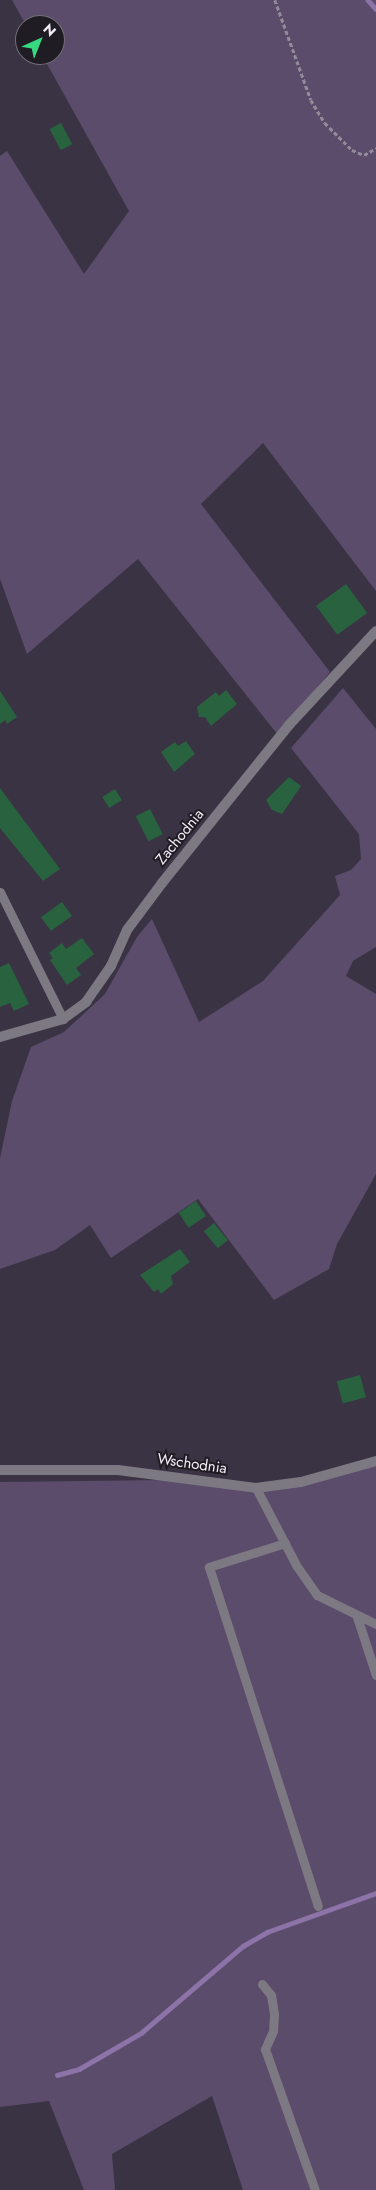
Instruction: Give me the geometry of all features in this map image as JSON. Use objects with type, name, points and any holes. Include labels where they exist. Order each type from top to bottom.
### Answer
[{"type":"street","name":"Zachodnia","points":[[0,1038],[40,1028],[63,1019],[86,1002],[110,966],[127,930],[289,725],[376,631]]},
{"type":"street","name":"Wschodnia","points":[[0,1470],[118,1470],[256,1488],[301,1482],[376,1461]]},
{"type":"lane","points":[[0,892],[63,1019]]},
{"type":"lane","points":[[256,1488],[285,1543],[317,1595],[358,1617],[376,1624]]},
{"type":"lane","points":[[285,1543],[209,1567],[318,1906]]},
{"type":"lane","points":[[358,1617],[376,1675]]},
{"type":"lane","points":[[262,1984],[270,1995],[274,2014],[274,2031],[265,2049],[315,2190]]},
{"type":"path","points":[[275,0],[311,100],[325,123],[352,150],[364,155],[376,148]]},
{"type":"shaded area","points":[[12,0],[376,0],[376,591],[263,443],[201,504],[330,672],[278,735],[138,559],[27,654],[0,579],[0,156],[7,151],[84,274],[129,211],[48,65],[65,65],[65,15],[20,15]]},
{"type":"shaded area","points":[[343,688],[376,729],[376,947],[353,961],[346,976],[376,994],[376,1174],[337,1244],[329,1269],[274,1300],[198,1199],[111,1258],[90,1225],[55,1250],[0,1269],[0,1158],[12,1101],[31,1047],[64,1032],[105,994],[137,937],[152,919],[199,1022],[263,981],[340,895],[335,876],[351,870],[361,859],[359,834],[291,748]]},
{"type":"shaded area","points":[[376,1466],[376,2190],[243,2190],[212,2096],[112,2154],[115,2190],[84,2190],[49,2101],[0,2107],[0,1482],[164,1480],[274,1490]]},
{"type":"building","points":[[61,123],[72,144],[61,150],[50,129]]},
{"type":"building","points":[[346,584],[367,613],[337,635],[316,606]]},
{"type":"building","points":[[226,690],[237,704],[211,726],[205,717],[199,717],[197,707],[216,692],[219,696]]},
{"type":"building","points":[[0,691],[17,717],[7,724],[5,720],[0,724]]},
{"type":"building","points":[[186,741],[195,754],[174,772],[161,752],[175,742],[178,746]]},
{"type":"building","points":[[289,777],[301,786],[282,814],[272,810],[266,800]]},
{"type":"building","points":[[0,788],[60,869],[43,881],[0,828]]},
{"type":"building","points":[[115,789],[122,800],[109,808],[102,797]]},
{"type":"building","points":[[150,809],[163,834],[148,841],[136,816]]},
{"type":"building","points":[[62,902],[72,916],[51,931],[41,917]]},
{"type":"building","points":[[82,938],[94,954],[76,968],[81,975],[67,985],[50,960],[53,958],[49,953],[62,943],[66,949]]},
{"type":"building","points":[[9,963],[29,1004],[14,1011],[10,1003],[0,1007],[0,967]]},
{"type":"building","points":[[196,1201],[206,1216],[189,1228],[179,1213]]},
{"type":"building","points":[[214,1223],[228,1240],[218,1248],[204,1231]]},
{"type":"building","points":[[180,1249],[190,1262],[171,1276],[173,1284],[161,1294],[158,1289],[154,1292],[140,1275]]},
{"type":"building","points":[[360,1375],[366,1397],[343,1403],[337,1381]]},
{"type":"waterway","points":[[368,0],[376,9]]},
{"type":"waterway","points":[[57,2075],[79,2069],[141,2033],[243,1946],[267,1932],[376,1893]]}]
